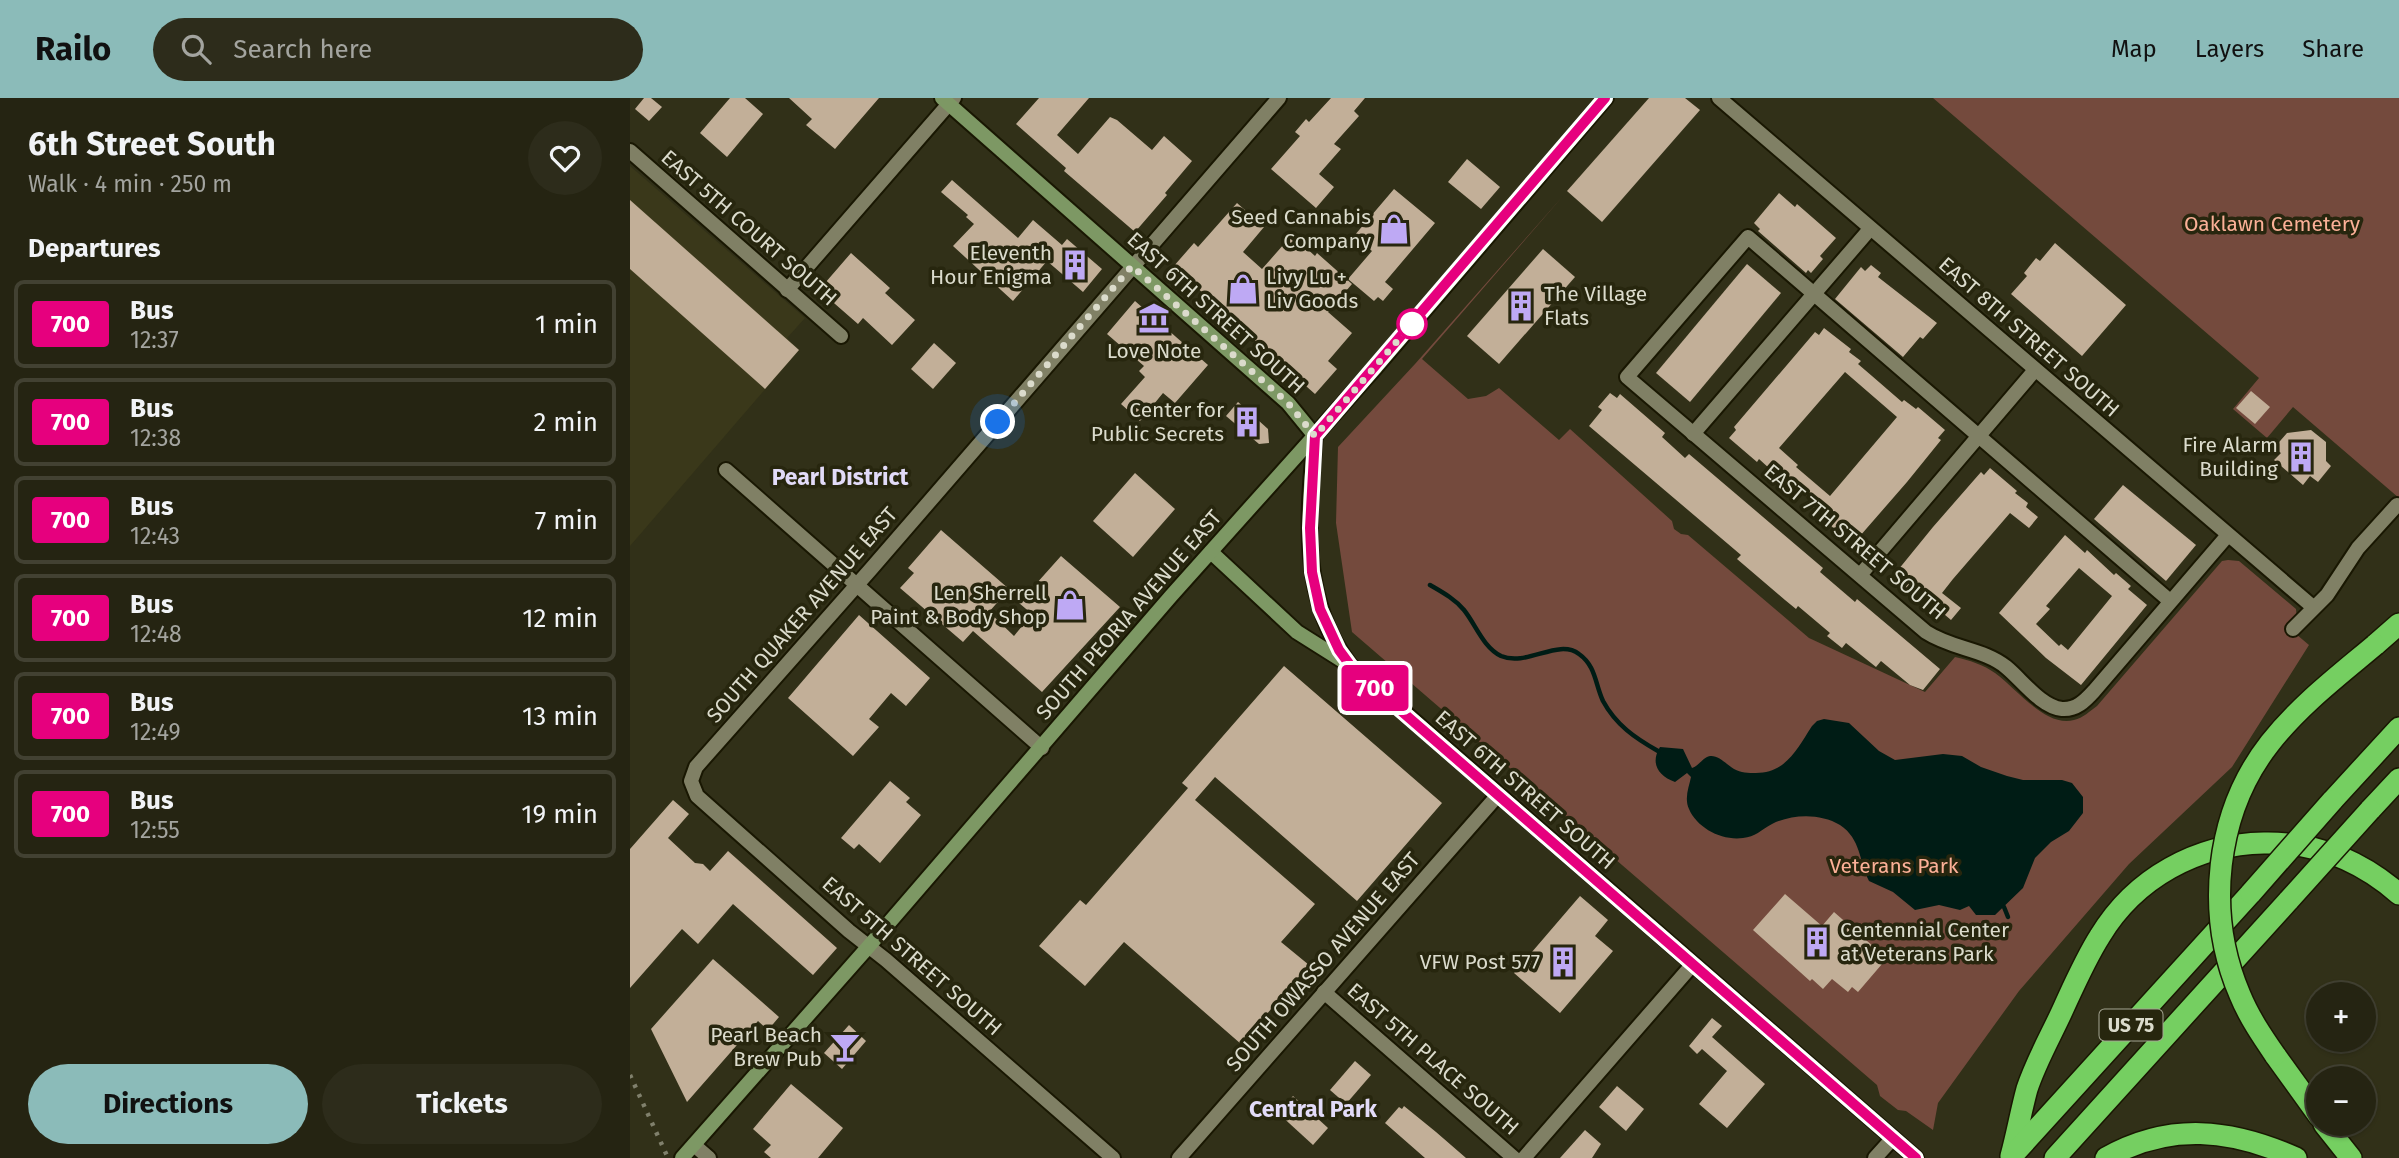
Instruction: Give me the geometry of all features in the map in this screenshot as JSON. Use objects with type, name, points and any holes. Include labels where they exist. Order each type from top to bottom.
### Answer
[{"type":"highway","points":[[2306,1098],[2275,1055],[2240,996],[2221,923],[2219,888],[2222,856],[2227,833],[2248,777],[2268,746],[2293,715],[2399,625]]},
{"type":"highway","name":"US 75","points":[[2011,1157],[2399,729]]},
{"type":"highway","name":"US 75","points":[[2055,1158],[2399,779]]},
{"type":"highway","points":[[2011,1157],[2028,1087],[2083,966],[2101,934],[2117,913],[2146,884],[2165,870],[2211,850],[2236,845],[2281,843],[2315,848],[2340,856],[2360,865],[2399,894]]},
{"type":"highway","points":[[2106,1158],[2142,1142],[2173,1135],[2205,1133],[2239,1136],[2296,1158]]},
{"type":"highway","points":[[2334,1136],[2351,1158]]},
{"type":"street","name":"SOUTH QUAKER AVENUE EAST","points":[[691,781],[696,767],[1279,98]]},
{"type":"street","name":"SOUTH PEORIA AVENUE EAST","points":[[682,1158],[1315,436],[1605,98]]},
{"type":"street","name":"EAST 8TH STREET SOUTH","points":[[1719,98],[2313,607]]},
{"type":"street","name":"EAST 6TH STREET SOUTH","points":[[948,100],[1288,403],[1315,436],[1310,514],[1314,582],[1323,619],[1350,665],[1916,1158]]},
{"type":"street","points":[[787,290],[948,100]]},
{"type":"street","name":"EAST 5TH COURT SOUTH","points":[[630,151],[841,336]]},
{"type":"street","points":[[1693,434],[1870,229]]},
{"type":"street","name":"EAST 7TH STREET SOUTH","points":[[1814,294],[1748,237],[1627,377],[1926,632],[1942,642],[1985,655],[2004,666],[2046,703],[2059,709],[2072,708],[2085,701],[2170,601]]},
{"type":"street","points":[[1814,294],[2170,601],[2228,535]]},
{"type":"street","points":[[1861,574],[2035,370]]},
{"type":"street","points":[[726,470],[1042,748]]},
{"type":"street","points":[[2293,629],[2327,596],[2358,548],[2397,505]]},
{"type":"street","points":[[1211,552],[1297,632],[1350,665]]},
{"type":"street","name":"EAST 5TH STREET SOUTH","points":[[691,781],[697,796],[1113,1158]]},
{"type":"street","name":"SOUTH OWASSO AVENUE EAST","points":[[1179,1158],[1498,795]]},
{"type":"street","points":[[1524,1158],[1693,964]]},
{"type":"street","name":"EAST 5TH PLACE SOUTH","points":[[1324,992],[1514,1158]]},
{"type":"street","points":[[1875,1158],[1893,1138]]},
{"type":"street","points":[[694,1144],[709,1158]]},
{"type":"shaded area","points":[[630,166],[805,318],[787,338],[799,350],[630,546]]},
{"type":"green space","name":"Oaklawn Cemetery","points":[[1933,98],[2399,98],[2399,498],[2293,407],[2267,438],[2233,409],[2259,378]]},
{"type":"green space","name":"Veterans Park","points":[[1563,196],[1422,359],[1468,399],[1486,396],[1499,388],[1559,440],[1570,429],[1672,521],[1674,529],[1688,535],[1809,638],[1925,692],[1955,657],[1971,661],[1995,673],[2042,713],[2063,721],[2080,718],[2097,706],[2222,561],[2239,561],[2296,609],[2297,620],[2290,629],[2309,645],[2232,767],[2129,864],[2019,991],[1938,1103],[1933,1130],[1880,1096],[1877,1085],[1352,632],[1336,523],[1338,447]]},
{"type":"water","points":[[1824,719],[1849,723],[1879,751],[1895,760],[1943,754],[1962,756],[1981,767],[2023,780],[2062,780],[2072,783],[2083,797],[2083,813],[2069,831],[2051,842],[2035,858],[2023,888],[1995,915],[1976,915],[1969,906],[1960,910],[1939,905],[1915,910],[1893,892],[1869,881],[1856,844],[1840,825],[1824,818],[1797,817],[1772,824],[1747,837],[1719,835],[1698,822],[1689,809],[1687,797],[1691,777],[1687,773],[1675,782],[1660,773],[1657,768],[1656,758],[1660,747],[1683,749],[1692,768],[1707,757],[1713,756],[1739,771],[1766,772],[1790,758],[1812,726]]},
{"type":"building","points":[[644,98],[651,98],[662,107],[649,121],[635,109]]},
{"type":"building","points":[[730,98],[745,98],[763,114],[727,157],[700,133]]},
{"type":"building","points":[[789,98],[879,98],[835,149],[806,125],[812,119]]},
{"type":"building","points":[[1039,98],[1089,98],[1057,135],[1078,154],[1110,117],[1152,150],[1164,136],[1192,161],[1135,232],[1064,171],[1066,168],[1016,124]]},
{"type":"building","points":[[1331,98],[1365,98],[1354,111],[1359,116],[1334,144],[1341,149],[1319,174],[1334,187],[1316,208],[1271,169],[1300,136],[1295,132],[1306,119],[1309,122]]},
{"type":"building","points":[[1649,98],[1685,98],[1700,110],[1602,222],[1567,191]]},
{"type":"building","points":[[1467,159],[1500,187],[1481,209],[1448,182]]},
{"type":"building","points":[[952,180],[1018,238],[1033,220],[1062,245],[1067,239],[1102,269],[1083,292],[1047,261],[1013,301],[953,246],[974,224],[966,217],[968,215],[941,192]]},
{"type":"building","name":"Seed Cannabis Company","points":[[1394,189],[1435,223],[1385,282],[1393,289],[1383,301],[1378,297],[1374,301],[1348,279],[1372,251],[1354,236]]},
{"type":"building","points":[[1779,193],[1795,207],[1797,204],[1836,238],[1820,256],[1823,259],[1811,273],[1808,270],[1806,273],[1758,231],[1760,229],[1754,223]]},
{"type":"building","points":[[630,200],[799,350],[765,389],[630,269]]},
{"type":"building","points":[[1237,203],[1264,227],[1243,252],[1262,269],[1292,235],[1352,284],[1328,312],[1352,333],[1328,361],[1337,369],[1315,394],[1173,267],[1194,243],[1198,247]]},
{"type":"building","points":[[2055,243],[2126,305],[2082,356],[2011,294],[2027,276],[2024,273],[2036,258],[2040,261]]},
{"type":"building","name":"The Village Flats","points":[[1543,249],[1575,277],[1499,364],[1467,336]]},
{"type":"building","points":[[851,253],[890,288],[885,293],[915,320],[892,345],[863,318],[858,324],[819,290]]},
{"type":"building","points":[[1747,264],[1781,293],[1690,402],[1656,373]]},
{"type":"building","points":[[1871,265],[1881,273],[1878,277],[1937,323],[1923,339],[1920,337],[1903,357],[1835,299],[1861,267],[1865,271]]},
{"type":"building","points":[[1135,301],[1208,365],[1175,403],[1163,393],[1140,421],[1121,404],[1145,377],[1139,371],[1144,366],[1107,334]]},
{"type":"building","points":[[1824,328],[1851,349],[1849,352],[1861,361],[1858,364],[1902,402],[1904,400],[1916,409],[1918,407],[1945,430],[1938,438],[1941,440],[1907,482],[1860,536],[1857,534],[1850,542],[1823,519],[1825,517],[1812,506],[1815,503],[1772,467],[1770,469],[1759,459],[1757,462],[1729,438],[1736,430],[1734,427],[1815,332],[1819,335]],"holes":[[[1845,372],[1897,417],[1830,496],[1796,467],[1798,465],[1779,448]]]},
{"type":"building","points":[[934,343],[956,363],[933,389],[911,369]]},
{"type":"building","points":[[2251,391],[2270,407],[2255,424],[2236,408]]},
{"type":"building","points":[[1610,393],[1617,398],[1620,394],[1665,433],[1662,437],[1685,458],[1689,454],[1823,568],[1820,572],[1855,602],[1857,599],[1940,669],[1923,690],[1910,685],[1881,661],[1876,667],[1846,643],[1842,648],[1827,636],[1830,633],[1798,606],[1796,609],[1737,559],[1741,555],[1589,426],[1602,410],[1598,407]]},
{"type":"building","name":"Center for Public Secrets","points":[[1238,402],[1268,429],[1269,443],[1259,444],[1226,416]]},
{"type":"building","name":"Fire Alarm Building","points":[[2311,430],[2326,442],[2326,461],[2331,466],[2318,482],[2310,476],[2303,485],[2274,460],[2281,453],[2274,448],[2287,433]]},
{"type":"building","points":[[1990,468],[2017,491],[2015,493],[2028,503],[2026,507],[2038,517],[2029,528],[2010,513],[1953,579],[1942,593],[1961,608],[1951,620],[1938,609],[1935,612],[1924,602],[1922,604],[1893,580],[1933,527],[1981,472],[1984,475]]},
{"type":"building","points":[[1135,473],[1175,509],[1133,557],[1093,521]]},
{"type":"building","points":[[2123,485],[2196,545],[2166,581],[2094,519]]},
{"type":"building","points":[[941,530],[1009,589],[989,612],[1014,636],[1032,614],[1019,603],[1061,556],[1120,607],[1042,692],[973,631],[963,642],[900,588],[914,573],[908,568]]},
{"type":"building","points":[[2065,535],[2085,553],[2087,550],[2114,575],[2116,573],[2131,586],[2128,589],[2147,605],[2081,685],[2046,658],[1999,613]],"holes":[[[2079,568],[2112,596],[2068,650],[2061,644],[2059,646],[2036,624],[2050,609],[2046,606]]]},
{"type":"building","points":[[859,615],[930,678],[906,706],[891,693],[869,719],[879,727],[853,756],[788,698]]},
{"type":"building","points":[[1284,666],[1442,803],[1357,901],[1215,777],[1195,800],[1315,904],[1281,942],[1309,965],[1241,1044],[1124,942],[1085,986],[1039,946],[1080,900],[1086,905],[1188,788],[1182,783]]},
{"type":"building","points":[[890,781],[910,798],[906,802],[921,815],[880,863],[859,844],[854,849],[841,838]]},
{"type":"building","points":[[673,800],[689,814],[668,838],[695,863],[703,864],[710,871],[728,851],[837,948],[813,975],[733,904],[698,944],[682,929],[630,988],[630,849]]},
{"type":"building","name":"Centennial Center at Veterans Park","points":[[1785,894],[1822,926],[1834,912],[1882,954],[1877,959],[1882,964],[1858,992],[1852,987],[1848,992],[1832,979],[1823,989],[1812,979],[1810,981],[1753,930]]},
{"type":"building","name":"VFW Post 577","points":[[1580,896],[1608,920],[1595,936],[1613,951],[1560,1013],[1514,973]]},
{"type":"building","points":[[713,959],[779,1017],[768,1030],[758,1021],[687,1102],[651,1029]]},
{"type":"building","points":[[1712,1018],[1722,1026],[1712,1037],[1765,1084],[1727,1128],[1699,1104],[1727,1071],[1702,1049],[1697,1054],[1689,1046]]},
{"type":"building","name":"Pearl Beach Brew Pub","points":[[849,1025],[866,1041],[842,1069],[824,1053]]},
{"type":"building","points":[[1355,1061],[1371,1075],[1346,1104],[1330,1090]]},
{"type":"building","points":[[791,1084],[843,1128],[818,1158],[771,1158],[764,1152],[771,1145],[753,1129]]},
{"type":"building","points":[[1617,1086],[1644,1109],[1626,1131],[1599,1107]]},
{"type":"building","points":[[1293,1096],[1328,1128],[1313,1145],[1278,1113]]},
{"type":"building","points":[[1404,1106],[1466,1158],[1425,1158],[1385,1123],[1399,1107],[1402,1109]]},
{"type":"building","points":[[1585,1130],[1601,1144],[1592,1158],[1560,1158]]},
{"type":"waterway","points":[[1430,585],[1460,606],[1485,641],[1501,656],[1521,658],[1562,649],[1579,654],[1589,664],[1603,701],[1614,717],[1634,736],[1658,751]]},
{"type":"waterway","points":[[2004,907],[2008,917]]},
{"type":"railway","points":[[630,1075],[668,1158]]},
{"type":"bus line","name":"700","points":[[1605,98],[1315,436],[1310,528],[1312,572],[1320,609],[1339,650],[1350,665],[1377,690],[1916,1158]]},
{"type":"place","name":"Seed Cannabis Company","points":[[1394,229]]},
{"type":"place","name":"Eleventh Hour Enigma","points":[[1075,265]]},
{"type":"place","name":"Livy Lu + Liv Goods","points":[[1243,289]]},
{"type":"place","name":"The Village Flats","points":[[1521,306]]},
{"type":"place","name":"Love Note","points":[[1154,318]]},
{"type":"place","name":"Center for Public Secrets","points":[[1247,422]]},
{"type":"place","name":"Fire Alarm Building","points":[[2301,457]]},
{"type":"place","name":"Len Sherrell Paint & Body Shop","points":[[1070,605]]},
{"type":"place","name":"Centennial Center at Veterans Park","points":[[1817,942]]},
{"type":"place","name":"VFW Post 577","points":[[1563,962]]},
{"type":"place","name":"Pearl Beach Brew Pub","points":[[845,1047]]},
{"type":"district","name":"Pearl District","points":[[840,477]]},
{"type":"district","name":"Central Park","points":[[1313,1109]]},
{"type":"route","points":[[998,422],[1132,266],[1288,403],[1315,436],[1412,324]]}]
